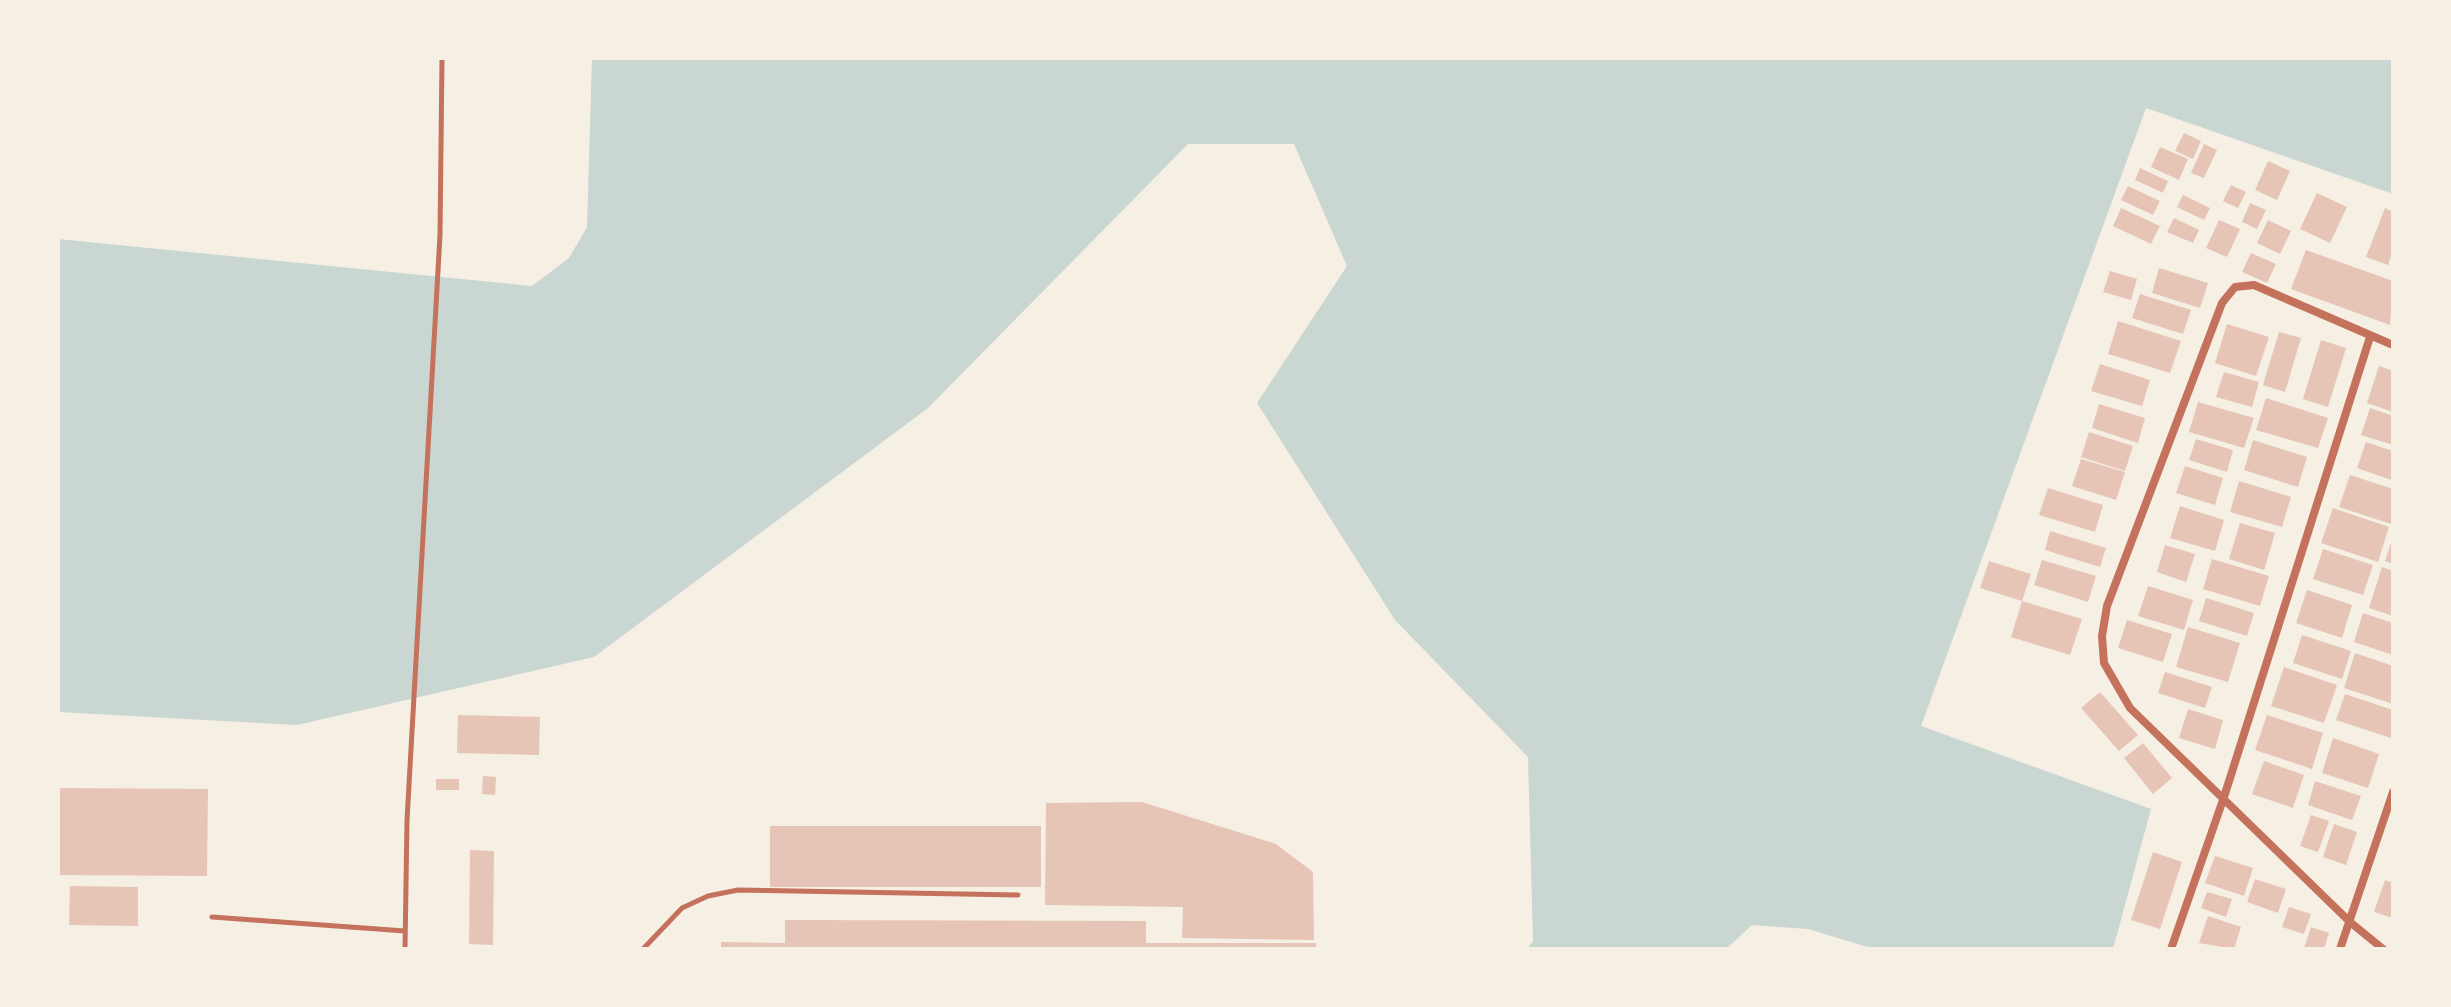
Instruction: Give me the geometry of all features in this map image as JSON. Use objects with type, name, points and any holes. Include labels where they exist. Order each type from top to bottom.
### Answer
[{"type":"street","points":[[2383,949],[2350,922],[2130,708],[2104,663],[2102,636],[2107,606],[2222,303],[2235,287],[2254,285],[2393,345]]},
{"type":"street","points":[[2171,949],[2224,797],[2370,337]]},
{"type":"street","points":[[2340,949],[2393,792]]},
{"type":"lane","points":[[405,949],[407,820],[440,235],[442,58]]},
{"type":"lane","points":[[643,949],[682,908],[708,896],[738,890],[1018,895]]},
{"type":"lane","points":[[212,917],[405,931]]},
{"type":"shaded area","points":[[592,58],[2393,58],[2393,194],[2146,108],[1921,726],[2151,809],[2113,949],[1874,949],[1808,929],[1752,925],[1726,949],[1527,949],[1533,941],[1528,757],[1395,620],[1257,403],[1347,266],[1294,144],[1188,144],[928,408],[594,657],[297,725],[58,712],[58,239],[532,286],[569,258],[587,227]]},
{"type":"building","points":[[2184,133],[2201,141],[2193,159],[2175,151]]},
{"type":"building","points":[[2204,144],[2217,150],[2204,178],[2191,173]]},
{"type":"building","points":[[2160,147],[2188,159],[2179,180],[2151,167]]},
{"type":"building","points":[[2268,161],[2290,171],[2277,200],[2255,190]]},
{"type":"building","points":[[2140,168],[2168,181],[2163,193],[2135,180]]},
{"type":"building","points":[[2231,185],[2246,192],[2238,208],[2223,201]]},
{"type":"building","points":[[2128,186],[2160,201],[2153,215],[2121,200]]},
{"type":"building","points":[[2317,193],[2347,207],[2330,243],[2300,229]]},
{"type":"building","points":[[2183,195],[2210,208],[2204,220],[2177,207]]},
{"type":"building","points":[[2250,203],[2266,210],[2257,229],[2242,222]]},
{"type":"building","points":[[2121,208],[2160,226],[2151,244],[2113,226]]},
{"type":"building","points":[[2385,208],[2393,212],[2393,250],[2388,265],[2366,257]]},
{"type":"building","points":[[2174,218],[2199,230],[2193,243],[2167,232]]},
{"type":"building","points":[[2219,220],[2240,229],[2227,257],[2206,248]]},
{"type":"building","points":[[2268,220],[2291,231],[2280,254],[2257,243]]},
{"type":"building","points":[[2306,250],[2393,281],[2390,325],[2291,289]]},
{"type":"building","points":[[2251,253],[2276,264],[2267,283],[2242,272]]},
{"type":"building","points":[[2159,268],[2208,283],[2200,308],[2152,293]]},
{"type":"building","points":[[2110,271],[2137,279],[2131,300],[2103,292]]},
{"type":"building","points":[[2140,294],[2191,310],[2183,334],[2132,318]]},
{"type":"building","points":[[2118,321],[2181,341],[2170,373],[2108,354]]},
{"type":"building","points":[[2227,324],[2269,337],[2256,376],[2215,363]]},
{"type":"building","points":[[2279,332],[2301,338],[2285,392],[2263,385]]},
{"type":"building","points":[[2321,340],[2346,348],[2328,407],[2303,399]]},
{"type":"building","points":[[2100,364],[2150,380],[2142,406],[2091,391]]},
{"type":"building","points":[[2379,366],[2393,371],[2393,412],[2367,403]]},
{"type":"building","points":[[2224,372],[2259,382],[2252,407],[2216,397]]},
{"type":"building","points":[[2266,398],[2328,418],[2318,448],[2256,430]]},
{"type":"building","points":[[2198,402],[2254,418],[2244,448],[2189,432]]},
{"type":"building","points":[[2099,404],[2145,418],[2138,443],[2092,428]]},
{"type":"building","points":[[2370,408],[2393,416],[2393,445],[2361,435]]},
{"type":"building","points":[[2089,432],[2133,446],[2125,471],[2081,457]]},
{"type":"building","points":[[2196,439],[2233,450],[2227,472],[2189,460]]},
{"type":"building","points":[[2253,440],[2307,457],[2298,487],[2244,470]]},
{"type":"building","points":[[2366,442],[2393,451],[2391,480],[2357,468]]},
{"type":"building","points":[[2081,459],[2125,472],[2116,500],[2072,486]]},
{"type":"building","points":[[2185,466],[2223,478],[2215,505],[2176,493]]},
{"type":"building","points":[[2350,475],[2393,489],[2391,524],[2339,507]]},
{"type":"building","points":[[2239,481],[2291,497],[2282,527],[2230,512]]},
{"type":"building","points":[[2048,488],[2103,505],[2095,532],[2039,515]]},
{"type":"building","points":[[2180,506],[2224,520],[2215,551],[2170,538]]},
{"type":"building","points":[[2333,508],[2389,527],[2378,562],[2321,543]]},
{"type":"building","points":[[2240,523],[2275,533],[2264,570],[2229,559]]},
{"type":"building","points":[[2050,531],[2106,548],[2100,567],[2045,550]]},
{"type":"building","points":[[2393,537],[2393,564],[2385,561]]},
{"type":"building","points":[[2165,545],[2195,554],[2186,582],[2157,572]]},
{"type":"building","points":[[2323,549],[2373,565],[2363,595],[2313,579]]},
{"type":"building","points":[[2212,559],[2269,576],[2260,606],[2203,589]]},
{"type":"building","points":[[2042,560],[2096,576],[2088,602],[2034,585]]},
{"type":"building","points":[[1989,561],[2031,574],[2022,601],[1980,588]]},
{"type":"building","points":[[2382,567],[2393,571],[2393,616],[2369,608]]},
{"type":"building","points":[[2148,586],[2193,600],[2184,630],[2138,616]]},
{"type":"building","points":[[2307,590],[2352,605],[2342,638],[2296,623]]},
{"type":"building","points":[[2206,598],[2254,613],[2247,636],[2199,621]]},
{"type":"building","points":[[2022,601],[2082,619],[2070,655],[2011,637]]},
{"type":"building","points":[[2363,613],[2393,623],[2393,655],[2354,642]]},
{"type":"building","points":[[2127,620],[2172,634],[2163,662],[2118,648]]},
{"type":"building","points":[[2188,627],[2240,643],[2228,682],[2176,667]]},
{"type":"building","points":[[2302,635],[2351,651],[2342,679],[2293,663]]},
{"type":"building","points":[[2355,653],[2393,666],[2393,704],[2344,688]]},
{"type":"building","points":[[2284,667],[2337,685],[2324,723],[2271,706]]},
{"type":"building","points":[[2165,672],[2212,687],[2205,708],[2158,693]]},
{"type":"building","points":[[2100,692],[2138,735],[2119,751],[2081,708]]},
{"type":"building","points":[[2345,694],[2393,710],[2391,738],[2336,720]]},
{"type":"building","points":[[2188,709],[2223,720],[2215,749],[2179,738]]},
{"type":"building","points":[[458,715],[540,717],[539,755],[457,753]]},
{"type":"building","points":[[2267,715],[2323,733],[2312,769],[2255,750]]},
{"type":"building","points":[[2333,738],[2379,754],[2368,788],[2322,773]]},
{"type":"building","points":[[2143,743],[2172,778],[2153,794],[2124,758]]},
{"type":"building","points":[[2264,761],[2304,775],[2293,808],[2252,794]]},
{"type":"building","points":[[483,776],[496,777],[495,795],[482,794]]},
{"type":"building","points":[[436,779],[459,779],[459,790],[436,790]]},
{"type":"building","points":[[2315,781],[2361,796],[2352,820],[2308,805]]},
{"type":"building","points":[[58,788],[208,789],[207,876],[58,875]]},
{"type":"building","points":[[1142,802],[1276,844],[1313,872],[1314,940],[1182,938],[1183,907],[1045,905],[1046,803]]},
{"type":"building","points":[[2311,815],[2329,821],[2318,852],[2300,846]]},
{"type":"building","points":[[2334,824],[2357,832],[2346,865],[2323,857]]},
{"type":"building","points":[[770,826],[1041,826],[1041,887],[770,887]]},
{"type":"building","points":[[470,850],[494,851],[493,945],[469,944]]},
{"type":"building","points":[[2153,852],[2182,862],[2160,929],[2131,920]]},
{"type":"building","points":[[2215,856],[2253,868],[2244,896],[2205,883]]},
{"type":"building","points":[[2255,879],[2286,889],[2278,913],[2247,902]]},
{"type":"building","points":[[2385,880],[2393,883],[2393,918],[2374,912]]},
{"type":"building","points":[[70,886],[138,887],[138,926],[69,925]]},
{"type":"building","points":[[2207,892],[2232,899],[2226,917],[2201,908]]},
{"type":"building","points":[[2289,907],[2311,914],[2304,934],[2282,927]]},
{"type":"building","points":[[2208,916],[2241,927],[2234,949],[2199,943]]},
{"type":"building","points":[[785,920],[1146,921],[1146,943],[1316,943],[1316,949],[721,949],[721,942],[785,943]]},
{"type":"building","points":[[2311,927],[2329,933],[2324,949],[2304,948]]}]
